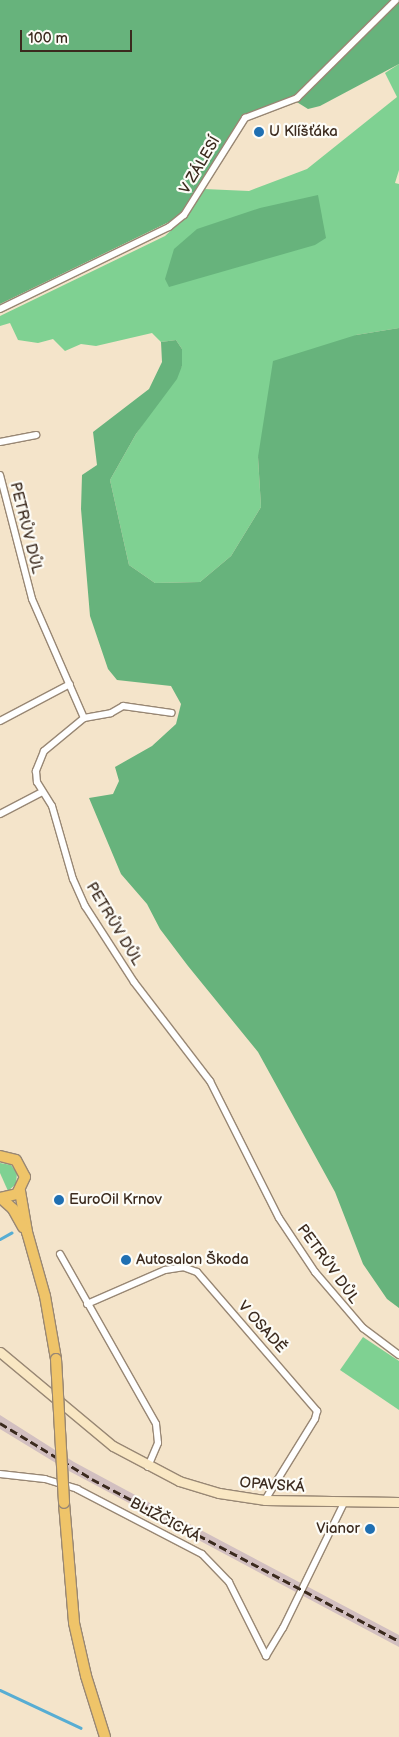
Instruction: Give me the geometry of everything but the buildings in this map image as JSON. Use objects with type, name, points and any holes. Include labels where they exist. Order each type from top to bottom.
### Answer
[{"type":"main road","points":[[2,1154],[16,1160],[23,1170],[24,1181],[20,1191],[27,1232],[45,1296],[56,1359],[64,1503],[74,1623],[86,1676],[105,1737]]},
{"type":"main road","points":[[20,1191],[1,1199],[13,1209],[27,1232]]},
{"type":"main road","name":"OPAVSKÁ","points":[[0,1352],[103,1439],[148,1467],[205,1490],[266,1500],[399,1502]]},
{"type":"street","name":"V ZÁLESÍ","points":[[0,309],[169,227],[184,215],[245,118],[297,98],[396,0]]},
{"type":"street","points":[[0,442],[36,435]]},
{"type":"street","name":"PETRŮV DŮL","points":[[0,475],[32,599],[84,718],[41,756],[36,771],[42,792],[52,806],[73,879],[89,912],[134,982],[210,1081],[279,1218],[315,1272],[363,1328],[399,1355]]},
{"type":"street","points":[[0,721],[70,684]]},
{"type":"street","points":[[84,718],[111,713],[123,706],[172,713]]},
{"type":"street","points":[[0,814],[42,792]]},
{"type":"street","points":[[60,1254],[157,1427],[158,1447],[148,1467]]},
{"type":"street","name":"V OSADĚ","points":[[87,1304],[165,1270],[184,1267],[197,1272],[317,1411],[315,1419],[266,1500]]},
{"type":"street","name":"BLIŽČICKÁ","points":[[0,1474],[62,1483],[202,1554],[229,1582],[266,1656],[283,1628],[345,1501]]},
{"type":"shaded area","points":[[0,1415],[74,1462],[399,1635],[399,1647],[69,1471],[0,1429]]},
{"type":"green space","points":[[0,0],[399,0],[399,64],[320,106],[308,109],[292,99],[241,118],[184,209],[173,220],[0,304]]},
{"type":"green space","points":[[399,64],[399,170],[395,183],[399,184],[399,328],[356,335],[258,457],[261,507],[231,556],[200,582],[155,583],[129,565],[110,480],[136,434],[182,366],[182,349],[176,340],[161,342],[152,333],[96,346],[81,344],[65,351],[53,339],[38,343],[18,340],[10,323],[0,326],[0,316],[165,236],[189,214],[204,189],[249,191],[307,169],[397,97],[385,73]]},
{"type":"green space","points":[[318,195],[326,238],[315,245],[169,287],[165,279],[174,249],[197,229],[260,208]]},
{"type":"green space","points":[[399,328],[399,1308],[387,1299],[363,1264],[335,1192],[258,1052],[188,966],[160,929],[147,904],[121,874],[89,798],[113,794],[119,781],[115,767],[152,746],[176,724],[181,704],[171,686],[117,680],[108,669],[90,616],[81,509],[82,475],[97,465],[93,432],[149,389],[162,362],[161,342],[176,340],[182,349],[182,366],[177,379],[136,434],[110,480],[129,565],[155,583],[200,582],[231,556],[261,507],[258,457],[273,361],[356,335]]},
{"type":"green space","points":[[0,1163],[11,1165],[17,1173],[16,1184],[8,1191],[0,1173]]},
{"type":"green space","points":[[363,1337],[399,1361],[399,1410],[340,1370]]},
{"type":"waterway","points":[[0,1239],[11,1233]]},
{"type":"waterway","points":[[0,1690],[81,1728]]},
{"type":"railway","points":[[0,1423],[92,1479],[399,1641]]},
{"type":"place","name":"U Klíšťáka","points":[[259,132]]},
{"type":"place","name":"EuroOil Krnov","points":[[59,1200]]},
{"type":"place","name":"Autosalon Škoda","points":[[126,1260]]},
{"type":"place","name":"Vianor","points":[[370,1529]]}]
